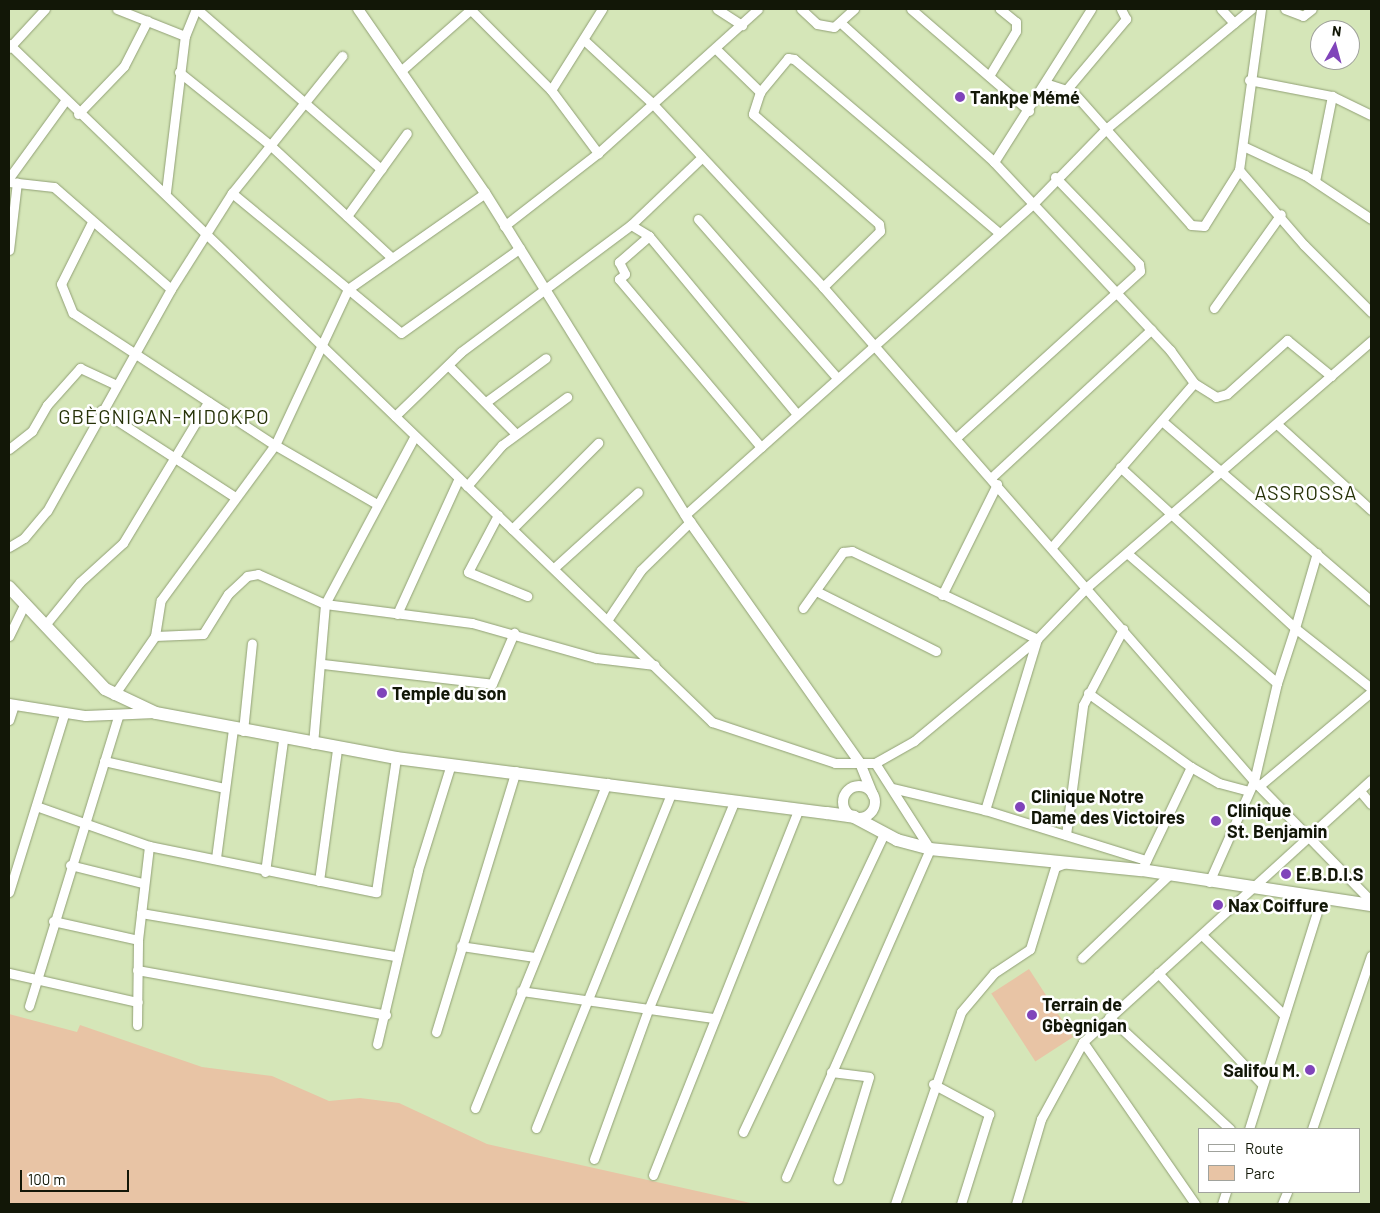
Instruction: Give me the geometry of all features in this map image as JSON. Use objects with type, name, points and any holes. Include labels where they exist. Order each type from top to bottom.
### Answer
[{"type":"main road","points":[[9,587],[78,663],[114,695],[156,712],[283,740],[396,758],[516,771],[799,808],[854,818],[884,834],[930,849],[1066,863],[1144,865],[1169,875],[1249,889],[1321,899],[1371,903]]},
{"type":"street","points":[[45,9],[10,46],[78,114],[207,231],[414,437],[608,619],[718,726],[835,763],[875,763],[914,741],[1036,639],[1087,588],[1170,514],[1219,472],[1278,426],[1371,341]]},
{"type":"street","points":[[117,9],[185,36]]},
{"type":"street","points":[[166,192],[179,72],[185,36],[197,9],[381,169]]},
{"type":"street","points":[[358,9],[403,69],[485,193],[504,226],[520,248],[544,292],[687,518],[860,763],[873,795],[872,810],[854,818],[844,805],[849,790],[864,787],[873,795]]},
{"type":"street","points":[[403,69],[470,9],[551,90],[598,153]]},
{"type":"street","points":[[551,90],[602,9]]},
{"type":"street","points":[[717,9],[742,25]]},
{"type":"street","points":[[504,226],[598,153],[716,49],[758,9]]},
{"type":"street","points":[[801,9],[817,24],[842,24],[994,162],[1151,330],[1194,383],[1216,397],[1227,394],[1287,340],[1331,376]]},
{"type":"street","points":[[842,24],[854,9]]},
{"type":"street","points":[[911,9],[1029,111]]},
{"type":"street","points":[[989,76],[1016,31],[1016,22],[1000,9]]},
{"type":"street","points":[[994,162],[1029,111],[1092,9]]},
{"type":"street","points":[[1067,88],[1126,19],[1121,9]]},
{"type":"street","points":[[1221,9],[1234,23]]},
{"type":"street","points":[[608,619],[641,570],[687,518],[761,447],[998,232],[1034,203],[1055,177],[1106,128],[1251,9]]},
{"type":"street","points":[[1045,83],[1067,88],[1197,227],[1204,226],[1240,170],[1249,80],[1261,9]]},
{"type":"street","points":[[1285,9],[1303,16],[1312,9]]},
{"type":"street","points":[[78,114],[124,66],[147,21]]},
{"type":"street","points":[[584,40],[653,104],[701,158],[823,287],[873,346],[957,437],[1256,783],[1371,903]]},
{"type":"street","points":[[716,49],[760,92]]},
{"type":"street","points":[[9,547],[43,515],[171,289],[232,193],[342,56]]},
{"type":"street","points":[[823,287],[881,227],[753,114],[760,92],[788,58],[794,59],[998,232]]},
{"type":"street","points":[[179,72],[270,145],[390,256]]},
{"type":"street","points":[[1249,80],[1332,96],[1371,115]]},
{"type":"street","points":[[1315,181],[1332,96]]},
{"type":"street","points":[[9,250],[11,181],[65,101]]},
{"type":"street","points":[[347,216],[407,133]]},
{"type":"street","points":[[1243,146],[1315,181],[1371,219]]},
{"type":"street","points":[[395,416],[448,365],[630,225],[701,158]]},
{"type":"street","points":[[1240,170],[1281,214],[1304,245],[1371,312]]},
{"type":"street","points":[[957,437],[1118,294],[1140,272],[1139,264],[1055,177]]},
{"type":"street","points":[[11,181],[54,188],[171,289]]},
{"type":"street","points":[[232,193],[402,333],[520,248]]},
{"type":"street","points":[[114,695],[155,636],[161,600],[275,445],[320,344],[348,289],[390,256],[485,193]]},
{"type":"street","points":[[1214,308],[1281,214]]},
{"type":"street","points":[[698,219],[837,378]]},
{"type":"street","points":[[92,222],[64,275],[61,294],[83,322],[275,445],[375,503]]},
{"type":"street","points":[[630,225],[649,236],[797,414]]},
{"type":"street","points":[[649,236],[619,262],[625,274],[619,279],[761,447]]},
{"type":"street","points":[[942,595],[994,481],[1151,330]]},
{"type":"street","points":[[486,402],[546,358]]},
{"type":"street","points":[[448,365],[516,434]]},
{"type":"street","points":[[9,448],[32,431],[46,405],[80,368],[116,385]]},
{"type":"street","points":[[1052,547],[1194,383]]},
{"type":"street","points":[[467,486],[516,434],[567,397]]},
{"type":"street","points":[[45,625],[80,582],[123,543],[208,402]]},
{"type":"street","points":[[101,410],[176,455],[235,497]]},
{"type":"street","points":[[1162,422],[1371,601]]},
{"type":"street","points":[[1278,426],[1370,505]]},
{"type":"street","points":[[313,744],[323,664],[325,604],[375,503],[414,437]]},
{"type":"street","points":[[512,529],[598,443]]},
{"type":"street","points":[[1120,467],[1295,628],[1371,688]]},
{"type":"street","points":[[397,614],[459,478]]},
{"type":"street","points":[[554,568],[638,492]]},
{"type":"street","points":[[498,515],[468,572],[527,596]]},
{"type":"street","points":[[803,608],[818,592],[847,550],[1036,639]]},
{"type":"street","points":[[1127,553],[1277,683]]},
{"type":"street","points":[[1256,783],[1277,683],[1317,553]]},
{"type":"street","points":[[155,636],[203,634],[228,594],[247,576],[258,574],[325,604],[514,634],[596,658],[655,665]]},
{"type":"street","points":[[818,592],[936,651]]},
{"type":"street","points":[[9,636],[25,604]]},
{"type":"street","points":[[1066,835],[1080,717],[1088,693],[1123,629]]},
{"type":"street","points":[[323,664],[492,684],[514,634]]},
{"type":"street","points":[[985,810],[1036,639]]},
{"type":"street","points":[[216,858],[225,788],[238,730],[252,643]]},
{"type":"street","points":[[1209,882],[1249,791],[1256,783],[1371,692]]},
{"type":"street","points":[[1088,693],[1191,767],[1219,783],[1249,791]]},
{"type":"street","points":[[9,720],[11,704],[64,714],[118,716],[156,712]]},
{"type":"street","points":[[9,892],[64,714]]},
{"type":"street","points":[[29,1006],[70,865],[118,716]]},
{"type":"street","points":[[265,872],[283,740]]},
{"type":"street","points":[[319,881],[338,749]]},
{"type":"street","points":[[36,806],[85,821],[149,846],[216,858],[265,872],[376,892],[396,758]]},
{"type":"street","points":[[104,761],[225,788]]},
{"type":"street","points":[[786,1177],[930,849],[875,763]]},
{"type":"street","points":[[377,1044],[386,1015],[396,956],[451,764]]},
{"type":"street","points":[[892,788],[985,810],[1066,835],[1144,865],[1191,767]]},
{"type":"street","points":[[436,1032],[516,771]]},
{"type":"street","points":[[1016,1204],[1041,1119],[1083,1042],[1158,973],[1202,936],[1249,889],[1371,780]]},
{"type":"street","points":[[475,1108],[607,783]]},
{"type":"street","points":[[1360,791],[1371,804]]},
{"type":"street","points":[[536,1128],[586,1000],[672,792]]},
{"type":"street","points":[[594,1159],[648,1010],[735,800]]},
{"type":"street","points":[[652,1175],[799,808]]},
{"type":"street","points":[[743,1132],[884,834]]},
{"type":"street","points":[[137,1025],[138,940],[142,883],[149,846]]},
{"type":"street","points":[[895,1204],[933,1084],[965,1004],[994,974],[1030,950],[1055,867],[1066,863]]},
{"type":"street","points":[[70,865],[142,883]]},
{"type":"street","points":[[1082,958],[1169,875]]},
{"type":"street","points":[[1249,1128],[1321,899]]},
{"type":"street","points":[[141,913],[396,956]]},
{"type":"street","points":[[53,922],[138,940]]},
{"type":"street","points":[[1202,936],[1284,1014]]},
{"type":"street","points":[[461,946],[535,957]]},
{"type":"street","points":[[1312,1128],[1371,956]]},
{"type":"street","points":[[137,970],[386,1015]]},
{"type":"street","points":[[1158,973],[1262,1084]]},
{"type":"street","points":[[9,974],[138,1002]]},
{"type":"street","points":[[521,992],[714,1018]]},
{"type":"street","points":[[1109,1017],[1229,1128]]},
{"type":"street","points":[[1083,1042],[1195,1204]]},
{"type":"street","points":[[831,1072],[869,1077],[838,1179]]},
{"type":"street","points":[[933,1084],[988,1114],[961,1204]]},
{"type":"green space","name":"Terrain de Gbègnigan","points":[[1029,969],[1073,1037],[1035,1061],[991,994]]},
{"type":"green space","points":[[9,1014],[77,1032],[80,1025],[202,1067],[272,1076],[329,1101],[360,1098],[399,1103],[487,1144],[755,1204],[9,1204]]},
{"type":"place","name":"Tankpe Mémé","points":[[960,97]]},
{"type":"place","name":"Temple du son","points":[[382,693]]},
{"type":"place","name":"Clinique Notre Dame des Victoires","points":[[1020,807]]},
{"type":"place","name":"Clinique St. Benjamin","points":[[1216,821]]},
{"type":"place","name":"E.B.D.I.S","points":[[1286,874]]},
{"type":"place","name":"Nax Coiffure","points":[[1218,905]]},
{"type":"place","name":"Terrain de Gbègnigan","points":[[1032,1015]]},
{"type":"place","name":"Salifou M.","points":[[1310,1070]]},
{"type":"district","name":"GBÈGNIGAN-MIDOKPO","points":[[164,416]]},
{"type":"district","name":"ASSROSSA","points":[[1306,492]]}]
